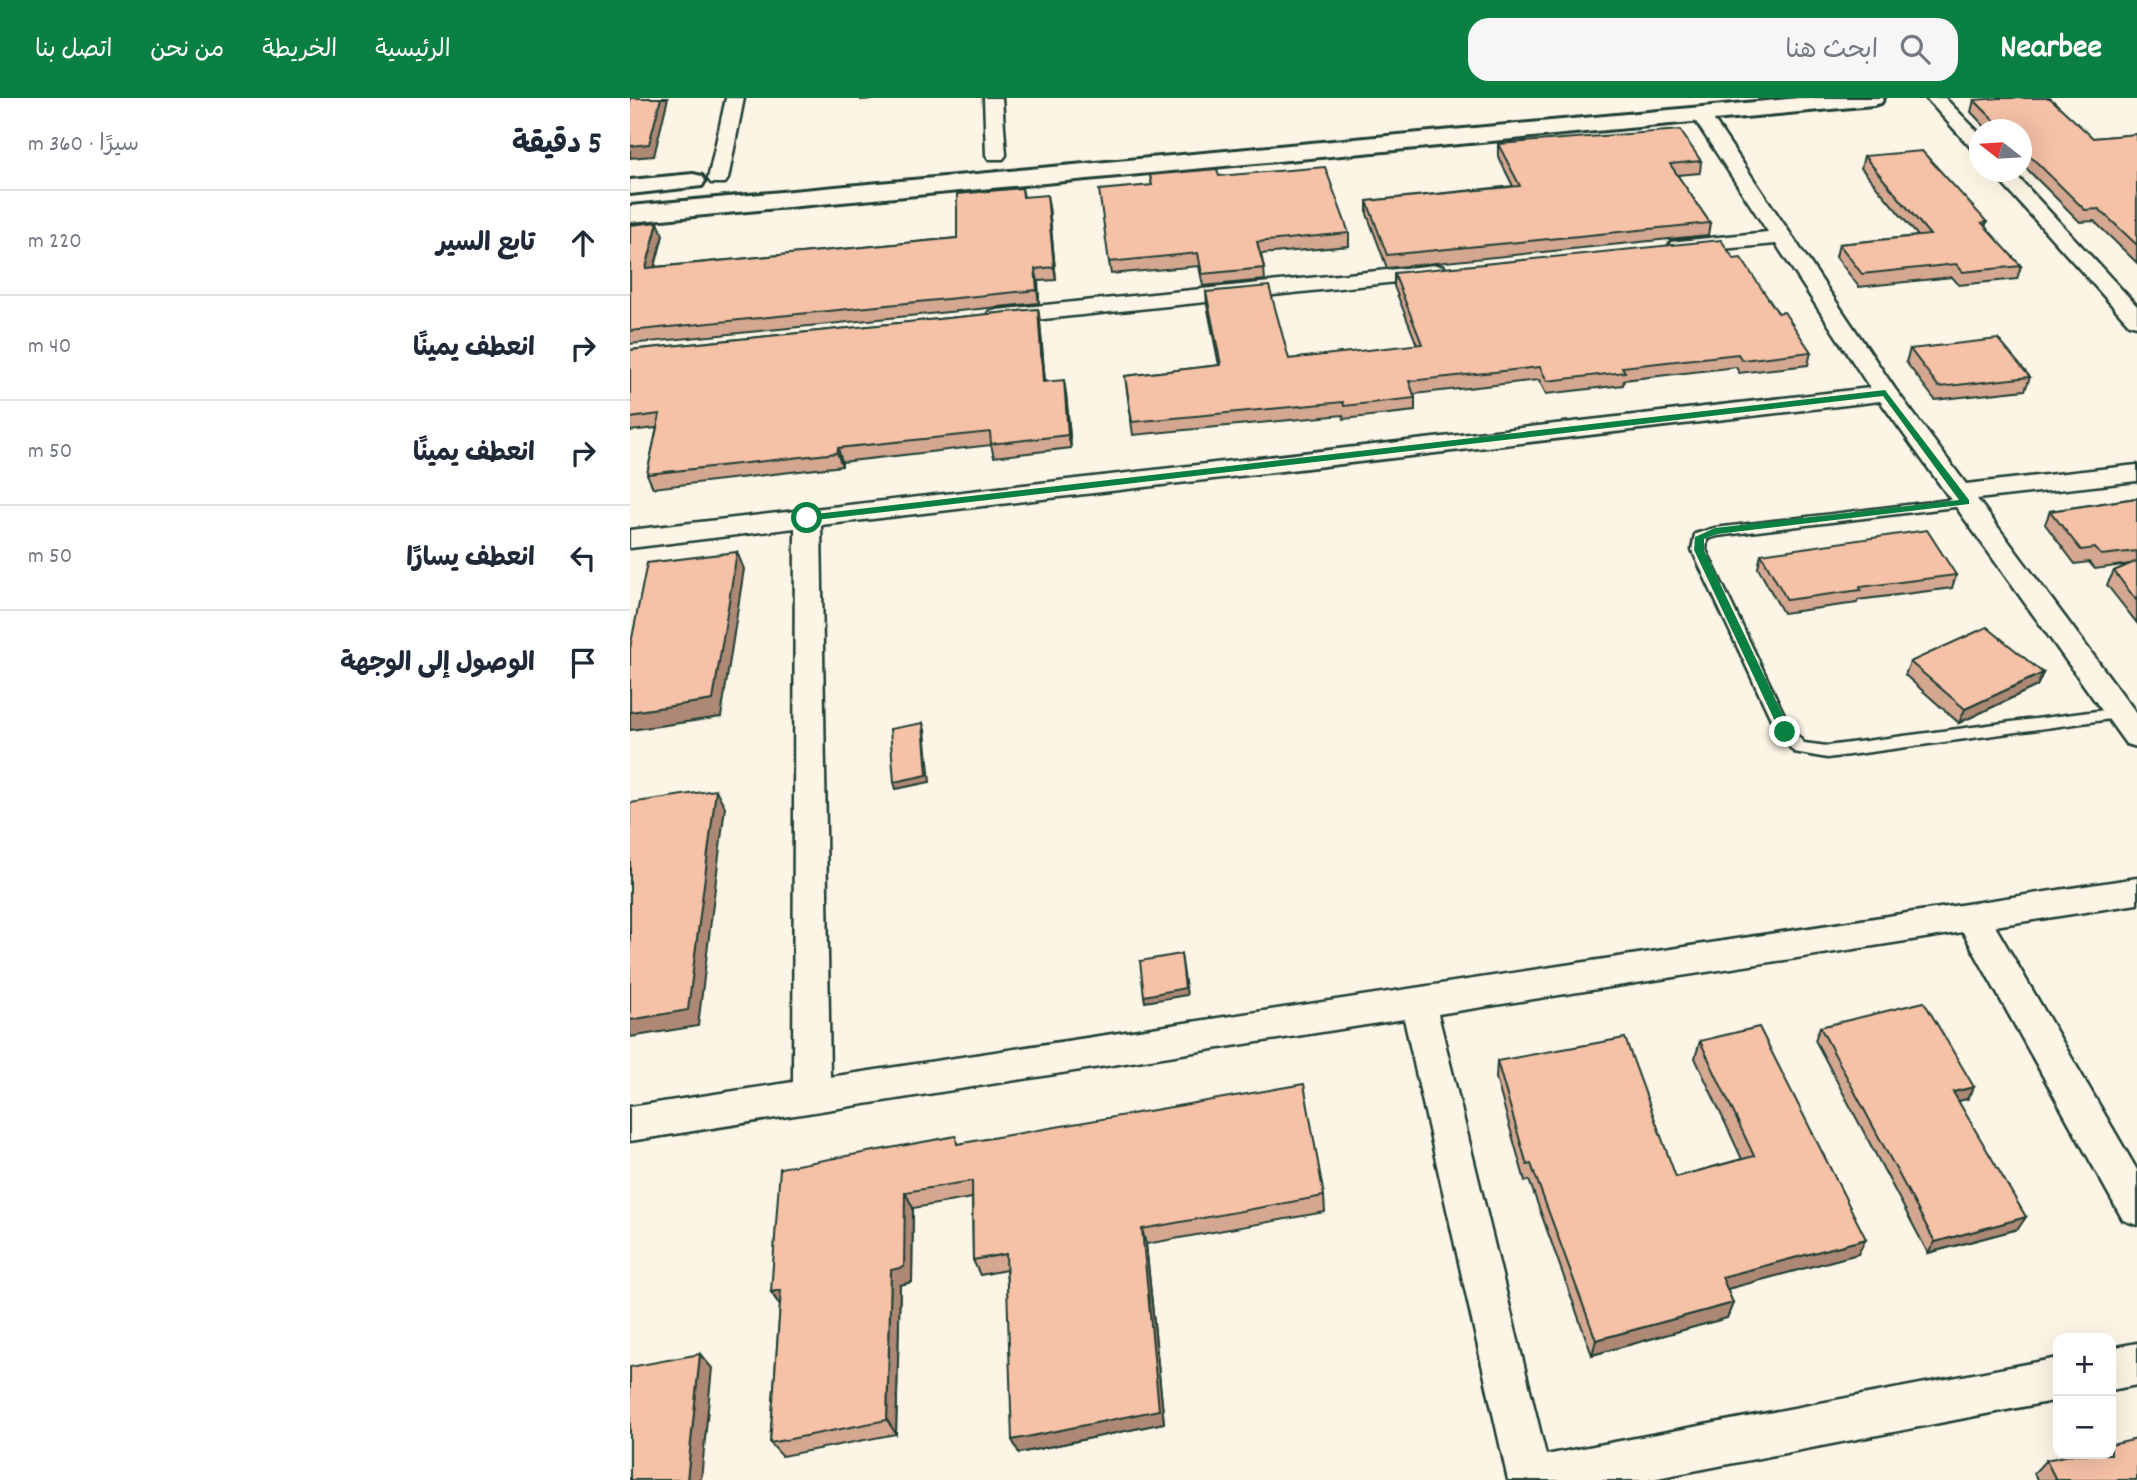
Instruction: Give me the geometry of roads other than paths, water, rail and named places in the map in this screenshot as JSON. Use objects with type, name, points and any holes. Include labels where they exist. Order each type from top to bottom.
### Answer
[{"type":"street","points":[[718,179],[735,98]]},
{"type":"street","points":[[993,98],[996,155]]},
{"type":"street","points":[[1284,130],[1654,98]]},
{"type":"street","points":[[630,214],[1873,98]]},
{"type":"street","points":[[1935,98],[1969,135]]},
{"type":"street","points":[[1700,114],[1885,393],[2137,736]]},
{"type":"street","points":[[971,157],[1024,153]]},
{"type":"street","points":[[630,187],[745,177]]},
{"type":"street","points":[[2011,182],[2137,320]]},
{"type":"street","points":[[1657,249],[1782,237]]},
{"type":"street","points":[[977,319],[1462,269]]},
{"type":"street","points":[[630,539],[1885,393]]},
{"type":"street","points":[[1962,498],[2137,472]]},
{"type":"street","points":[[807,518],[812,1096]]},
{"type":"street","points":[[630,1124],[2137,891]]},
{"type":"street","points":[[1972,917],[2137,1207]]},
{"type":"street","points":[[1418,1003],[1531,1480],[2053,1380]]},
{"type":"street","points":[[2116,1368],[2137,1364]]},
{"type":"lane","points":[[1962,498],[1715,531],[1700,537],[1699,550],[1785,732],[1799,748],[1828,752],[2120,712]]}]
